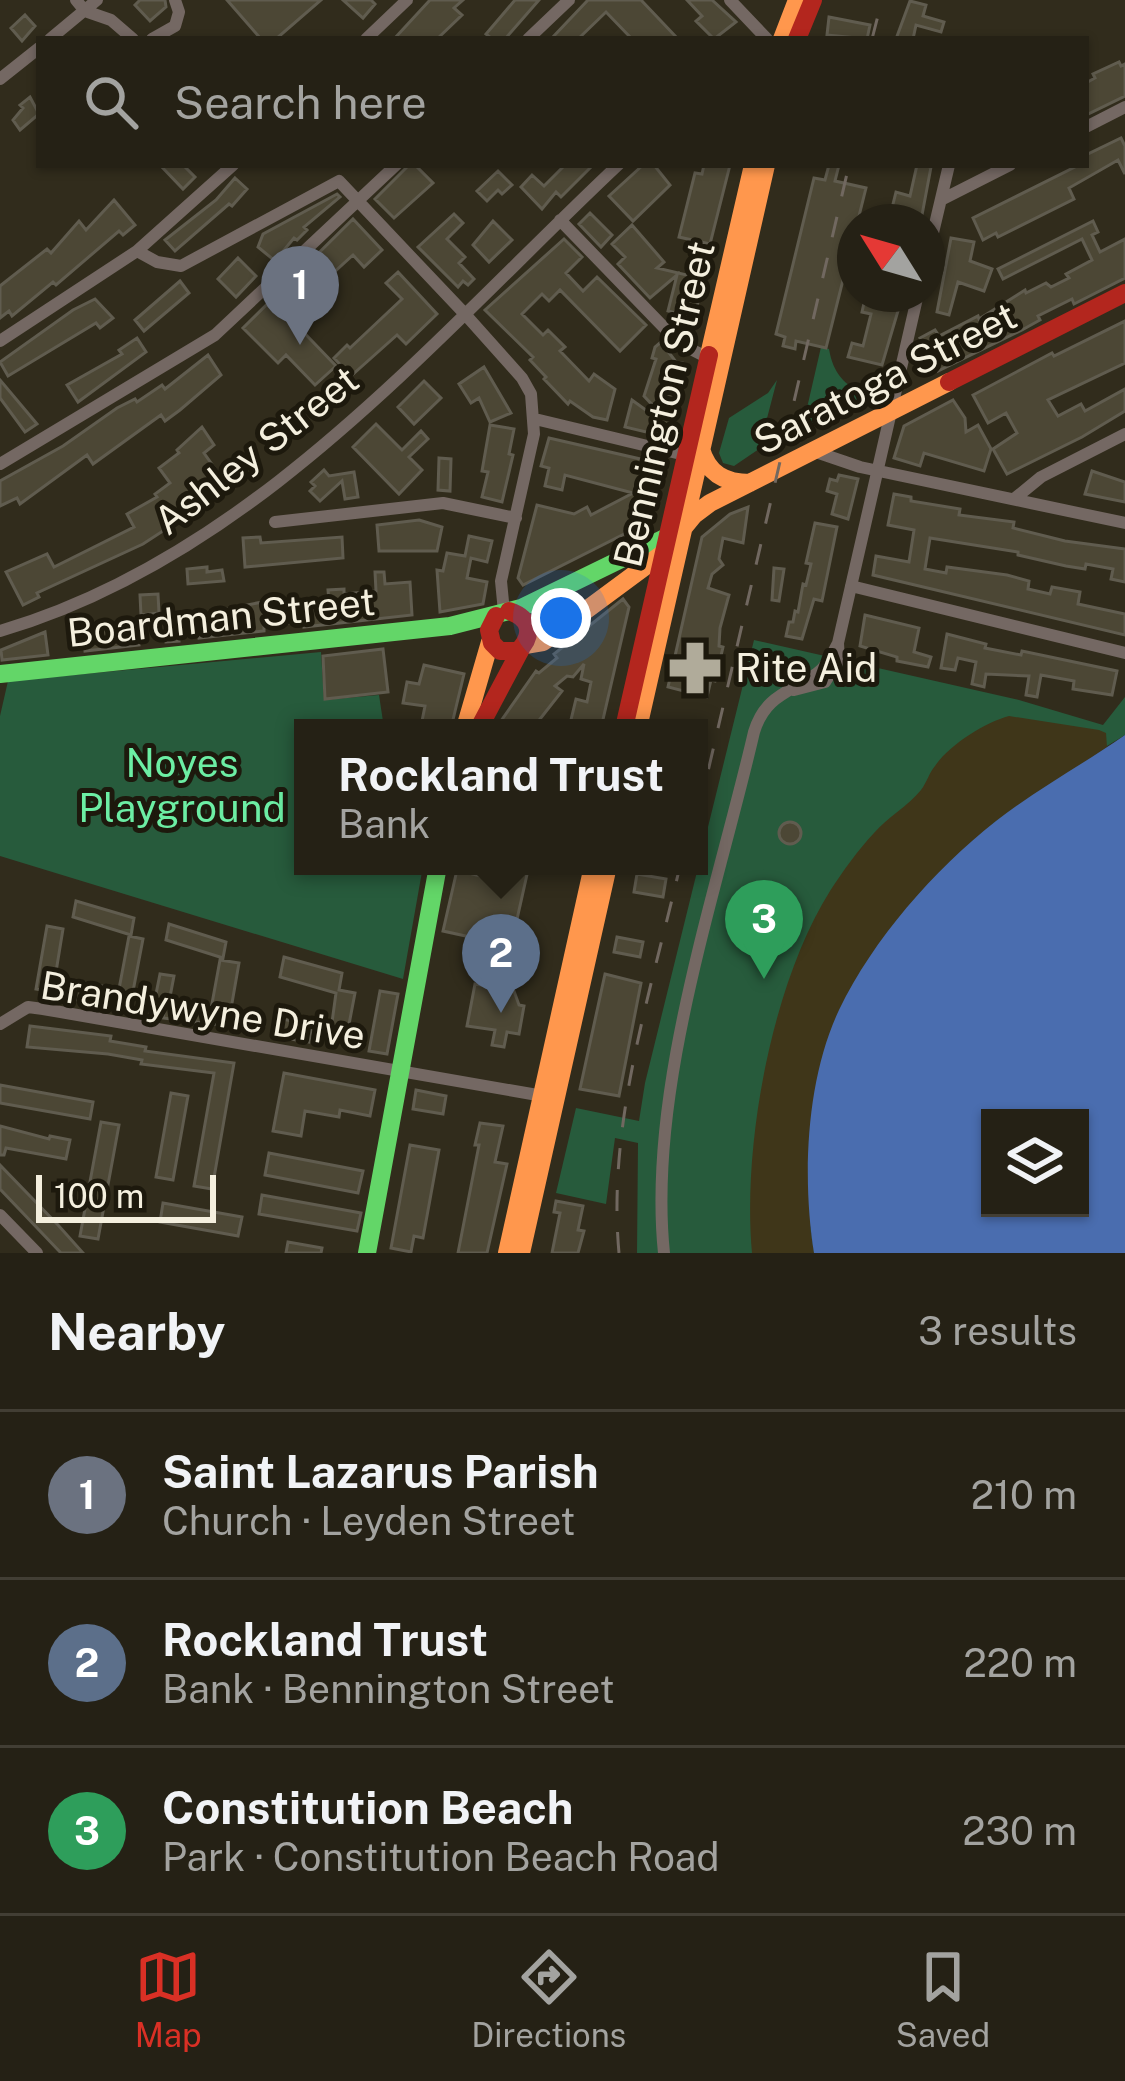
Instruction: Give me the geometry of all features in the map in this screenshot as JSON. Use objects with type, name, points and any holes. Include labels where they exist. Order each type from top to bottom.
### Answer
[{"type":"main road","points":[[783,36],[797,0]]},
{"type":"main road","points":[[798,36],[813,0]]},
{"type":"main road","name":"Bennington Street","points":[[625,719],[714,361],[752,168]]},
{"type":"main road","name":"Bennington Street","points":[[735,270],[765,168]]},
{"type":"main road","name":"Saratoga Street","points":[[523,647],[542,642],[669,541],[703,507],[1125,293]]},
{"type":"main road","points":[[693,451],[714,473],[733,483],[750,483]]},
{"type":"main road","name":"Bennington Street","points":[[639,719],[669,541]]},
{"type":"main road","name":"Saratoga Street","points":[[503,613],[669,541]]},
{"type":"main road","points":[[468,719],[490,639],[490,623],[503,613],[518,613],[530,632],[484,719]]},
{"type":"main road","name":"Boardman Street","points":[[0,674],[450,626],[503,613]]},
{"type":"main road","name":"Boardman Street","points":[[450,626],[490,639]]},
{"type":"main road","points":[[490,639],[504,653],[523,647]]},
{"type":"main road","points":[[368,1253],[435,875]]},
{"type":"main road","points":[[521,1253],[595,879]]},
{"type":"main road","points":[[507,1253],[549,1097]]},
{"type":"street","points":[[53,36],[80,5],[97,0]]},
{"type":"street","points":[[157,36],[175,26],[179,12],[175,0]]},
{"type":"street","points":[[369,36],[407,0]]},
{"type":"street","points":[[531,36],[568,0]]},
{"type":"street","points":[[730,0],[764,36]]},
{"type":"street","points":[[80,5],[130,36]]},
{"type":"street","points":[[0,80],[36,50]]},
{"type":"street","points":[[1089,125],[1125,107]]},
{"type":"street","points":[[0,341],[136,250],[230,168]]},
{"type":"street","points":[[0,464],[215,335],[393,168]]},
{"type":"street","name":"Ashley Street","points":[[0,632],[101,592],[212,528],[343,429],[615,168]]},
{"type":"street","points":[[940,204],[948,168]]},
{"type":"street","points":[[941,200],[1004,168]]},
{"type":"street","points":[[136,250],[158,262],[181,266],[339,181],[522,378],[535,406],[500,586],[503,613]]},
{"type":"street","points":[[560,220],[679,344],[714,361]]},
{"type":"street","points":[[664,1253],[662,1156],[674,1074],[754,732],[760,714],[781,692],[818,673],[838,643],[915,312]]},
{"type":"street","points":[[535,419],[693,451]]},
{"type":"street","points":[[1014,500],[1041,477],[1125,434]]},
{"type":"street","points":[[805,455],[1125,523]]},
{"type":"street","points":[[274,522],[443,503],[516,518]]},
{"type":"street","points":[[851,586],[1125,653]]},
{"type":"street","name":"Brandywyne Drive","points":[[0,1024],[28,1007],[549,1097]]},
{"type":"street","points":[[0,1215],[37,1253]]},
{"type":"green space","points":[[821,347],[829,349],[841,377],[866,395],[866,403],[807,425],[808,420],[804,421]]},
{"type":"green space","points":[[777,380],[759,449],[734,466],[723,463],[719,453],[729,418],[768,393]]},
{"type":"green space","points":[[754,640],[1019,700],[1103,725],[1125,697],[1125,735],[993,823],[930,881],[810,1227],[814,1253],[637,1253],[638,1143],[615,1138],[606,1204],[556,1193],[576,1108],[639,1121],[696,875],[708,875],[708,827]]},
{"type":"green space","name":"Noyes Playground","points":[[321,652],[324,700],[379,695],[383,719],[294,719],[294,875],[421,875],[403,979],[0,856],[0,716],[8,681]]},
{"type":"sand","points":[[1009,716],[1099,730],[1106,733],[1107,747],[993,823],[810,1227],[814,1253],[752,1253],[757,1115],[777,1017],[810,929],[856,854],[921,790],[941,758],[969,735]]},
{"type":"water","points":[[1125,735],[1125,1253],[814,1253],[808,1193],[813,1098],[839,1010],[869,957],[907,907],[1012,809]]},
{"type":"building","points":[[140,0],[165,0],[166,7],[150,21],[135,5]]},
{"type":"building","points":[[227,0],[321,0],[279,36],[258,36]]},
{"type":"building","points":[[343,0],[371,0],[375,4],[363,18]]},
{"type":"building","points":[[430,0],[463,0],[454,8],[462,15],[440,36],[397,36]]},
{"type":"building","points":[[515,0],[539,0],[508,36],[486,34]]},
{"type":"building","points":[[588,0],[641,0],[675,36],[629,36],[606,12],[581,36],[554,36]]},
{"type":"building","points":[[687,0],[712,0],[736,22],[711,36],[696,21],[702,16]]},
{"type":"building","points":[[910,1],[926,5],[923,16],[944,22],[941,32],[916,25],[914,36],[897,36]]},
{"type":"building","points":[[25,15],[35,26],[22,41],[11,28]]},
{"type":"building","points":[[829,17],[870,25],[868,36],[827,35]]},
{"type":"building","points":[[1119,62],[1125,64],[1125,96],[1089,114],[1089,81],[1095,78],[1093,74]]},
{"type":"building","points":[[30,97],[36,117],[20,130],[13,120],[23,108],[20,105]]},
{"type":"building","points":[[1121,138],[1125,174],[1118,160],[1069,188],[1074,199],[983,240],[973,218],[1073,168],[1089,168],[1089,154]]},
{"type":"building","points":[[163,168],[186,168],[195,177],[183,189]]},
{"type":"building","points":[[406,168],[418,168],[433,183],[394,218],[375,199]]},
{"type":"building","points":[[562,168],[590,168],[561,197],[556,192],[542,209],[521,187],[532,175],[544,186]]},
{"type":"building","points":[[640,168],[656,168],[670,185],[633,221],[609,196]]},
{"type":"building","points":[[703,168],[729,168],[710,244],[679,237],[695,173],[702,174]]},
{"type":"building","points":[[828,168],[838,168],[835,181],[866,188],[862,204],[837,204],[837,304],[826,348],[796,341],[795,349],[783,346],[785,337],[776,334],[814,178],[825,180]]},
{"type":"building","points":[[916,168],[931,168],[924,204],[893,204],[896,192],[910,196]]},
{"type":"building","points":[[498,171],[512,185],[487,201],[477,191]]},
{"type":"building","points":[[235,178],[247,189],[175,251],[165,240],[216,200]]},
{"type":"building","points":[[337,194],[340,197],[304,227],[307,230],[275,261],[258,247],[263,234]]},
{"type":"building","points":[[114,200],[135,225],[123,235],[119,231],[12,316],[9,311],[0,318],[0,286],[47,249],[51,253],[79,221],[86,230]]},
{"type":"building","points":[[590,213],[612,235],[601,247],[579,224]]},
{"type":"building","points":[[454,214],[463,223],[447,239],[465,257],[459,263],[474,279],[458,287],[418,247]]},
{"type":"building","points":[[353,219],[382,250],[364,267],[353,255],[324,288],[318,282],[287,310],[336,366],[315,385],[286,355],[278,363],[243,328]]},
{"type":"building","points":[[493,221],[512,240],[489,262],[473,245]]},
{"type":"building","points":[[1093,221],[1098,232],[1092,235],[1100,252],[1125,239],[1125,278],[1074,304],[1072,299],[1022,330],[938,371],[920,338],[935,330],[939,336],[979,319],[1025,290],[1046,283],[1051,287],[1069,278],[1066,274],[1092,260],[1082,239],[1003,279],[998,269]]},
{"type":"building","points":[[632,225],[664,262],[657,268],[704,279],[694,318],[668,311],[677,275],[650,298],[618,264],[625,257],[612,244]]},
{"type":"building","points":[[951,238],[974,242],[970,261],[992,269],[984,291],[958,282],[949,315],[937,312],[945,312]]},
{"type":"building","points":[[564,239],[582,257],[566,273],[583,291],[597,277],[646,325],[620,351],[560,290],[549,301],[542,294],[522,314],[543,335],[548,330],[565,347],[560,351],[589,381],[594,374],[615,389],[607,420],[568,404],[544,379],[530,360],[533,357],[485,310]]},
{"type":"building","points":[[238,258],[256,276],[236,297],[218,279]]},
{"type":"building","points":[[398,272],[437,314],[406,344],[397,335],[351,376],[334,358],[402,299],[386,283]]},
{"type":"building","points":[[180,281],[189,293],[144,331],[135,320]]},
{"type":"building","points":[[95,299],[113,318],[100,328],[96,323],[8,376],[0,362]]},
{"type":"building","points":[[862,312],[898,312],[882,365],[848,357],[852,343],[863,346],[871,314]]},
{"type":"building","points":[[1125,321],[1125,363],[1048,400],[1058,416],[1081,404],[1085,411],[1125,389],[1125,411],[1007,474],[993,449],[1017,433],[1006,413],[988,423],[973,395]]},
{"type":"building","points":[[137,338],[146,352],[78,402],[67,385],[122,354],[119,350]]},
{"type":"building","points":[[661,342],[682,363],[667,437],[625,427],[632,400],[654,416],[658,411],[644,396],[656,359],[652,358],[655,347]]},
{"type":"building","points":[[208,355],[221,375],[165,421],[161,415],[93,464],[87,455],[20,504],[17,498],[0,506],[0,481],[63,446],[117,408],[137,402],[162,385],[165,389]]},
{"type":"building","points":[[484,367],[511,413],[490,422],[479,398],[471,403],[459,384]]},
{"type":"building","points":[[0,380],[37,424],[25,432],[0,398]]},
{"type":"building","points":[[424,381],[441,398],[414,424],[398,407]]},
{"type":"building","points":[[953,400],[965,418],[966,432],[978,425],[991,449],[984,471],[924,453],[920,466],[894,458],[904,426]]},
{"type":"building","points":[[376,424],[402,450],[421,431],[428,439],[409,457],[422,470],[399,494],[353,447]]},
{"type":"building","points":[[490,425],[514,429],[502,502],[482,497]]},
{"type":"building","points":[[202,427],[214,445],[204,453],[228,487],[208,501],[211,505],[143,544],[37,593],[39,597],[23,605],[6,572],[47,554],[54,567],[134,527],[127,514],[157,497],[170,483],[159,468]]},
{"type":"building","points":[[549,438],[662,464],[653,504],[636,528],[523,585],[518,578],[537,505],[574,514],[587,507],[591,515],[633,493],[565,475],[562,490],[545,486],[549,468],[541,466]]},
{"type":"building","points":[[439,458],[451,459],[450,491],[438,490]]},
{"type":"building","points":[[324,470],[329,476],[354,472],[358,497],[345,499],[342,481],[320,501],[310,491],[315,486],[311,482]]},
{"type":"building","points":[[1092,471],[1125,482],[1125,502],[1085,494]]},
{"type":"building","points":[[839,475],[858,479],[848,519],[832,514],[837,494],[827,491],[830,479],[837,481]]},
{"type":"building","points":[[894,494],[960,509],[959,515],[1014,522],[1013,528],[1065,541],[1125,549],[1125,582],[1111,579],[1113,569],[1066,566],[1018,552],[930,538],[925,569],[946,573],[947,567],[1007,575],[1029,581],[1028,589],[1050,594],[1052,587],[1080,592],[1078,604],[1125,614],[1125,635],[873,575],[876,556],[909,562],[914,530],[888,525]]},
{"type":"building","points":[[748,507],[743,543],[723,538],[719,559],[723,565],[712,574],[708,588],[729,595],[715,681],[711,680],[707,697],[668,687],[702,537],[730,514]]},
{"type":"building","points":[[419,520],[442,527],[437,551],[379,551],[377,525]]},
{"type":"building","points":[[815,523],[837,527],[822,601],[814,599],[802,639],[786,636],[806,585]]},
{"type":"building","points":[[469,536],[492,541],[487,562],[471,558],[467,578],[487,582],[483,604],[440,612],[437,570],[443,571],[447,553],[465,556]]},
{"type":"building","points":[[260,537],[261,543],[342,537],[343,558],[245,567],[243,538]]},
{"type":"building","points":[[207,567],[207,572],[222,570],[224,581],[188,584],[187,569]]},
{"type":"building","points":[[774,568],[784,569],[779,601],[772,600]]},
{"type":"building","points":[[375,572],[384,572],[385,584],[410,582],[412,615],[304,627],[304,621],[199,638],[197,615],[262,602],[263,610],[303,607],[303,603],[329,601],[328,590],[344,589],[344,594],[376,591]]},
{"type":"building","points":[[158,594],[159,613],[141,615],[140,595]]},
{"type":"building","points":[[623,599],[629,607],[603,719],[571,719],[576,699],[587,702],[591,682],[581,679],[584,664],[573,677],[555,686],[562,691],[540,719],[502,719],[536,671],[557,658],[554,654]]},
{"type":"building","points":[[177,614],[179,641],[166,642],[164,615]]},
{"type":"building","points":[[865,615],[919,628],[914,652],[931,657],[928,667],[860,646]]},
{"type":"building","points":[[137,623],[139,645],[85,651],[83,627]]},
{"type":"building","points":[[45,632],[48,655],[2,660],[1,650]]},
{"type":"building","points":[[947,634],[986,644],[985,648],[1117,671],[1112,695],[1073,689],[1074,681],[1041,675],[1037,697],[1026,695],[1029,676],[986,674],[984,687],[972,684],[976,662],[958,658],[955,670],[941,668]]},
{"type":"building","points":[[383,649],[388,692],[325,699],[323,656]]},
{"type":"building","points":[[424,665],[464,674],[453,719],[422,719],[425,706],[403,703],[407,682],[419,684]]},
{"type":"building","points":[[790,822],[801,833],[790,844],[779,833]]},
{"type":"building","points":[[456,875],[527,875],[511,946],[443,931]]},
{"type":"building","points":[[637,875],[666,879],[663,897],[634,892]]},
{"type":"building","points":[[76,901],[134,918],[131,935],[73,917]]},
{"type":"building","points":[[169,924],[226,942],[223,958],[166,940]]},
{"type":"building","points":[[47,926],[63,929],[55,978],[119,989],[129,936],[143,939],[130,1007],[63,998],[64,994],[36,989]]},
{"type":"building","points":[[617,937],[643,942],[640,957],[614,952]]},
{"type":"building","points":[[284,957],[342,973],[339,990],[355,993],[346,1040],[330,1037],[336,993],[280,977]]},
{"type":"building","points":[[220,960],[239,963],[228,1026],[163,1018],[165,1006],[154,1004],[160,974],[174,976],[169,1002],[211,1009]]},
{"type":"building","points":[[605,974],[641,983],[619,1096],[580,1089]]},
{"type":"building","points":[[475,984],[514,991],[519,1005],[524,1006],[519,1034],[507,1032],[504,1047],[492,1045],[495,1030],[467,1026]]},
{"type":"building","points":[[380,991],[398,994],[387,1054],[369,1051]]},
{"type":"building","points":[[275,1018],[312,1024],[309,1042],[272,1036]]},
{"type":"building","points":[[30,1026],[111,1036],[110,1041],[146,1047],[145,1051],[234,1063],[212,1189],[194,1186],[214,1073],[141,1064],[142,1060],[108,1054],[27,1047]]},
{"type":"building","points":[[284,1073],[375,1090],[370,1116],[340,1110],[339,1117],[305,1111],[301,1136],[273,1131]]},
{"type":"building","points":[[0,1085],[93,1102],[90,1119],[0,1103]]},
{"type":"building","points":[[416,1090],[446,1096],[443,1114],[413,1109]]},
{"type":"building","points":[[171,1093],[188,1096],[173,1180],[156,1177]]},
{"type":"building","points":[[101,1122],[119,1125],[98,1239],[80,1236]]},
{"type":"building","points":[[480,1123],[503,1126],[495,1162],[507,1164],[487,1253],[458,1253],[479,1145],[475,1145]]},
{"type":"building","points":[[0,1126],[70,1140],[66,1159],[6,1148],[0,1155]]},
{"type":"building","points":[[410,1145],[439,1150],[423,1238],[414,1236],[411,1252],[391,1248]]},
{"type":"building","points":[[269,1153],[363,1171],[358,1193],[265,1175]]},
{"type":"building","points":[[0,1165],[83,1253],[61,1253],[0,1189]]},
{"type":"building","points":[[262,1195],[361,1213],[357,1231],[259,1214]]},
{"type":"building","points":[[556,1201],[583,1206],[578,1230],[584,1231],[578,1253],[552,1253],[560,1213],[554,1212]]},
{"type":"building","points":[[163,1203],[242,1217],[238,1236],[160,1222]]},
{"type":"building","points":[[288,1242],[322,1248],[321,1253],[286,1253]]},
{"type":"railway","points":[[873,36],[882,0]]},
{"type":"railway","points":[[708,771],[848,168]]},
{"type":"railway","points":[[619,1253],[619,1155],[625,1107],[678,875]]},
{"type":"traffic: fast","points":[[0,674],[450,626],[521,608],[681,530]]},
{"type":"traffic: fast","points":[[367,1253],[436,875]]},
{"type":"traffic: slow","points":[[783,36],[797,0]]},
{"type":"traffic: slow","points":[[709,355],[752,168]]},
{"type":"traffic: slow","points":[[640,719],[765,168]]},
{"type":"traffic: slow","points":[[525,645],[543,642],[662,554],[710,503],[949,382]]},
{"type":"traffic: slow","points":[[701,449],[719,475],[750,483]]},
{"type":"traffic: slow","points":[[468,719],[490,642]]},
{"type":"traffic: slow","points":[[507,1253],[591,875]]},
{"type":"traffic: slow","points":[[521,1253],[606,875]]},
{"type":"traffic: jam","points":[[798,36],[813,0]]},
{"type":"traffic: jam","points":[[949,382],[1125,293]]},
{"type":"traffic: jam","points":[[626,719],[709,355]]},
{"type":"traffic: jam","points":[[496,616],[489,630],[492,643],[500,651],[518,651],[528,628],[509,611]]},
{"type":"traffic: jam","points":[[484,719],[521,649]]},
{"type":"place","name":"Saint Lazarus Parish","points":[[300,345]]},
{"type":"place","name":"Rite Aid","points":[[695,668]]},
{"type":"place","name":"Constitution Beach","points":[[764,979]]},
{"type":"place","name":"Rockland Trust","points":[[501,1013]]}]
